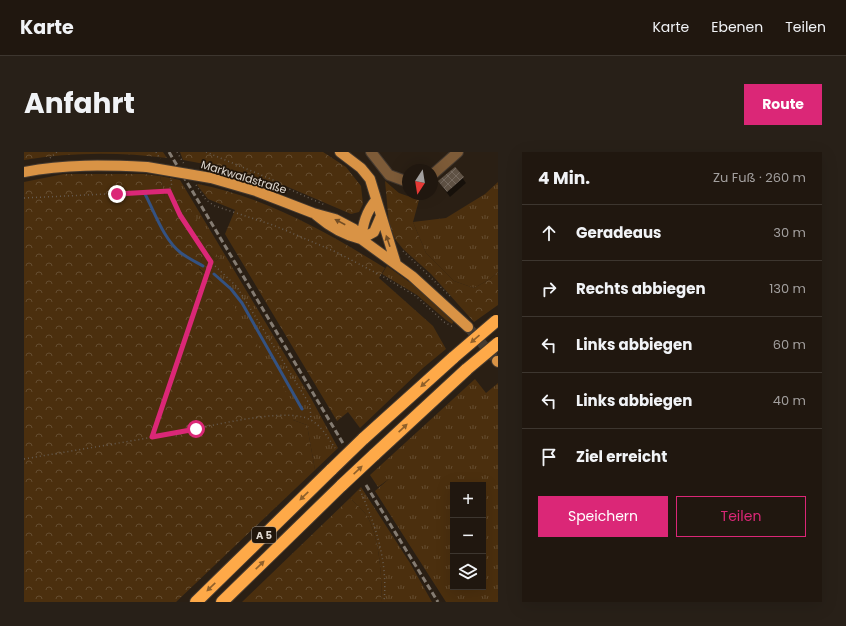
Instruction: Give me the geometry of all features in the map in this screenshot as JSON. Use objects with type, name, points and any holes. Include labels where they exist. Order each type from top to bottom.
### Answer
[{"type":"highway","name":"A 5","points":[[196,602],[363,439],[497,320]]},
{"type":"highway","name":"A 5","points":[[222,602],[342,485],[467,369],[498,343]]},
{"type":"main road","points":[[340,152],[361,168],[370,179],[380,218],[396,264]]},
{"type":"main road","name":"Markwaldstraße","points":[[24,172],[72,166],[106,165],[147,167],[211,178],[256,191],[313,213],[335,219],[354,229],[361,239],[396,264],[436,297],[468,327]]},
{"type":"main road","points":[[361,239],[363,225],[369,208],[376,200]]},
{"type":"main road","points":[[361,239],[374,232],[380,218]]},
{"type":"lane","points":[[371,152],[389,175],[402,180]]},
{"type":"lane","points":[[438,170],[458,152]]},
{"type":"path","points":[[48,159],[57,152]]},
{"type":"path","points":[[177,152],[184,165]]},
{"type":"path","points":[[206,152],[278,182],[282,186]]},
{"type":"path","points":[[195,183],[206,200],[215,206],[273,225],[336,252],[416,296],[444,322],[457,329]]},
{"type":"path","points":[[24,198],[169,191],[180,215],[211,262],[237,287],[310,405],[311,420]]},
{"type":"path","points":[[399,247],[453,299]]},
{"type":"path","points":[[152,437],[211,262]]},
{"type":"path","points":[[24,459],[241,421],[278,416],[302,417],[311,420],[322,428],[335,448]]},
{"type":"path","points":[[360,490],[371,515],[380,545],[384,565],[384,602]]},
{"type":"green space","points":[[24,152],[163,152],[167,158],[113,154],[78,154],[24,160]]},
{"type":"green space","points":[[180,152],[323,152],[346,167],[361,186],[363,204],[359,212],[351,214],[288,187],[210,165],[183,160]]},
{"type":"green space","points":[[64,174],[144,174],[160,176],[165,197],[180,191],[219,258],[216,261],[209,252],[202,258],[199,269],[224,290],[295,406],[293,420],[307,425],[315,470],[176,602],[24,602],[24,182]]},
{"type":"green space","points":[[160,176],[180,180],[312,400],[338,448],[315,470],[307,425],[293,420],[294,406],[224,291],[199,268],[202,258],[209,252],[216,261],[219,258],[165,197]]},
{"type":"green space","points":[[385,181],[402,194],[402,200],[419,200],[413,222],[426,253],[454,281],[474,288],[490,279],[498,272],[498,305],[474,322],[431,274],[403,249],[395,239],[389,224]]},
{"type":"green space","points":[[498,182],[498,272],[490,279],[474,288],[454,281],[426,253],[413,222],[446,218],[485,194]]},
{"type":"green space","points":[[197,185],[223,190],[272,207],[318,229],[385,268],[379,278],[433,326],[446,349],[423,368],[360,428],[348,412],[337,421],[225,234],[235,210],[208,199]]},
{"type":"green space","points":[[387,266],[422,291],[454,321],[452,324],[417,295],[382,274]]},
{"type":"green space","points":[[475,379],[486,393],[498,383],[498,602],[446,602],[375,491],[390,478],[378,487],[370,475]]},
{"type":"green space","points":[[361,487],[410,563],[432,602],[381,602],[381,570],[375,535],[367,516],[350,498]]},
{"type":"green space","points":[[350,498],[367,516],[375,535],[381,570],[381,602],[242,602]]},
{"type":"building","points":[[455,167],[464,177],[447,192],[438,181]]},
{"type":"waterway","points":[[145,194],[160,226],[175,248],[203,266]]},
{"type":"waterway","points":[[214,274],[231,289],[242,303],[302,409]]},
{"type":"tunnel","points":[[468,327],[497,361]]},
{"type":"railway","points":[[169,152],[344,445]]},
{"type":"railway","points":[[366,485],[438,602]]},
{"type":"route","points":[[117,194],[169,191],[180,215],[211,262],[198,305],[152,437],[196,429]]}]
